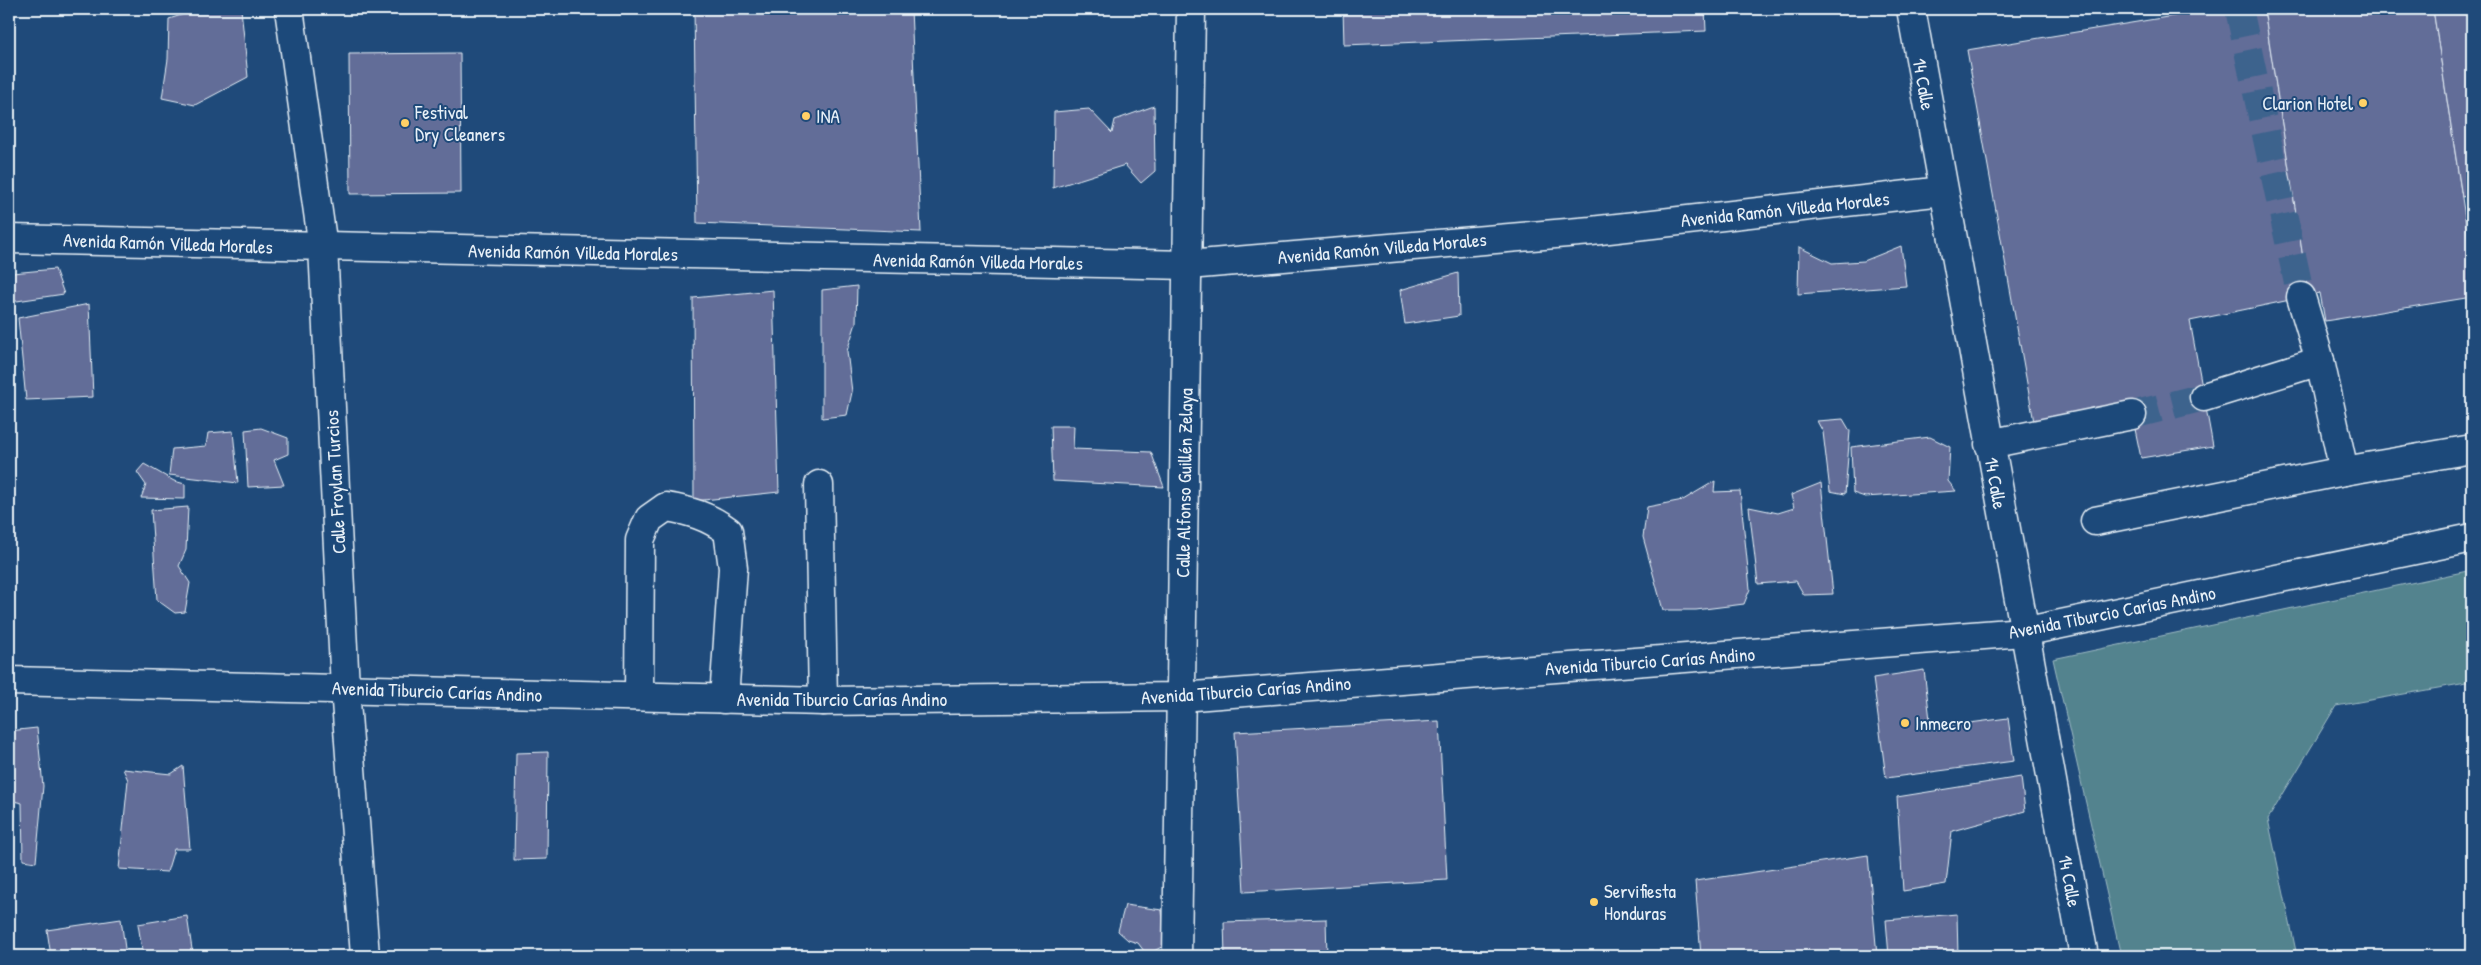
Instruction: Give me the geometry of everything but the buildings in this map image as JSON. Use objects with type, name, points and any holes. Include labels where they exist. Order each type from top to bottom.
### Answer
[{"type":"street","name":"Calle Froylan Turcios","points":[[289,9],[323,248],[345,688],[365,956]]},
{"type":"street","name":"Calle Alfonso Guillén Zelaya","points":[[1177,956],[1191,9]]},
{"type":"street","name":"14 Calle","points":[[1911,9],[2023,632],[2084,956]]},
{"type":"street","name":"Avenida Ramón Villeda Morales","points":[[9,239],[323,248],[1188,265],[1591,231],[1943,191]]},
{"type":"street","points":[[2301,297],[2320,361],[2344,471]]},
{"type":"street","points":[[2204,397],[2320,361]]},
{"type":"street","points":[[1989,444],[2132,415]]},
{"type":"street","points":[[2094,521],[2344,471],[2472,449]]},
{"type":"street","points":[[819,485],[823,702]]},
{"type":"street","points":[[639,696],[640,540],[649,519],[666,507],[689,511],[712,519],[728,531],[732,568],[724,699]]},
{"type":"street","name":"Avenida Tiburcio Carías Andino","points":[[9,681],[345,688],[823,702],[1181,697],[2023,632],[2472,538]]},
{"type":"green space","points":[[2472,570],[2472,682],[2336,706],[2268,819],[2297,956],[2121,956],[2053,659]]},
{"type":"tunnel","points":[[2239,9],[2301,297]]},
{"type":"tunnel","points":[[2132,415],[2204,397]]},
{"type":"place","name":"Clarion Hotel","points":[[2363,103]]},
{"type":"place","name":"INA","points":[[806,116]]},
{"type":"place","name":"Festival Dry Cleaners","points":[[405,123]]},
{"type":"place","name":"Inmecro","points":[[1905,723]]},
{"type":"place","name":"Servifiesta Honduras","points":[[1594,902]]}]
